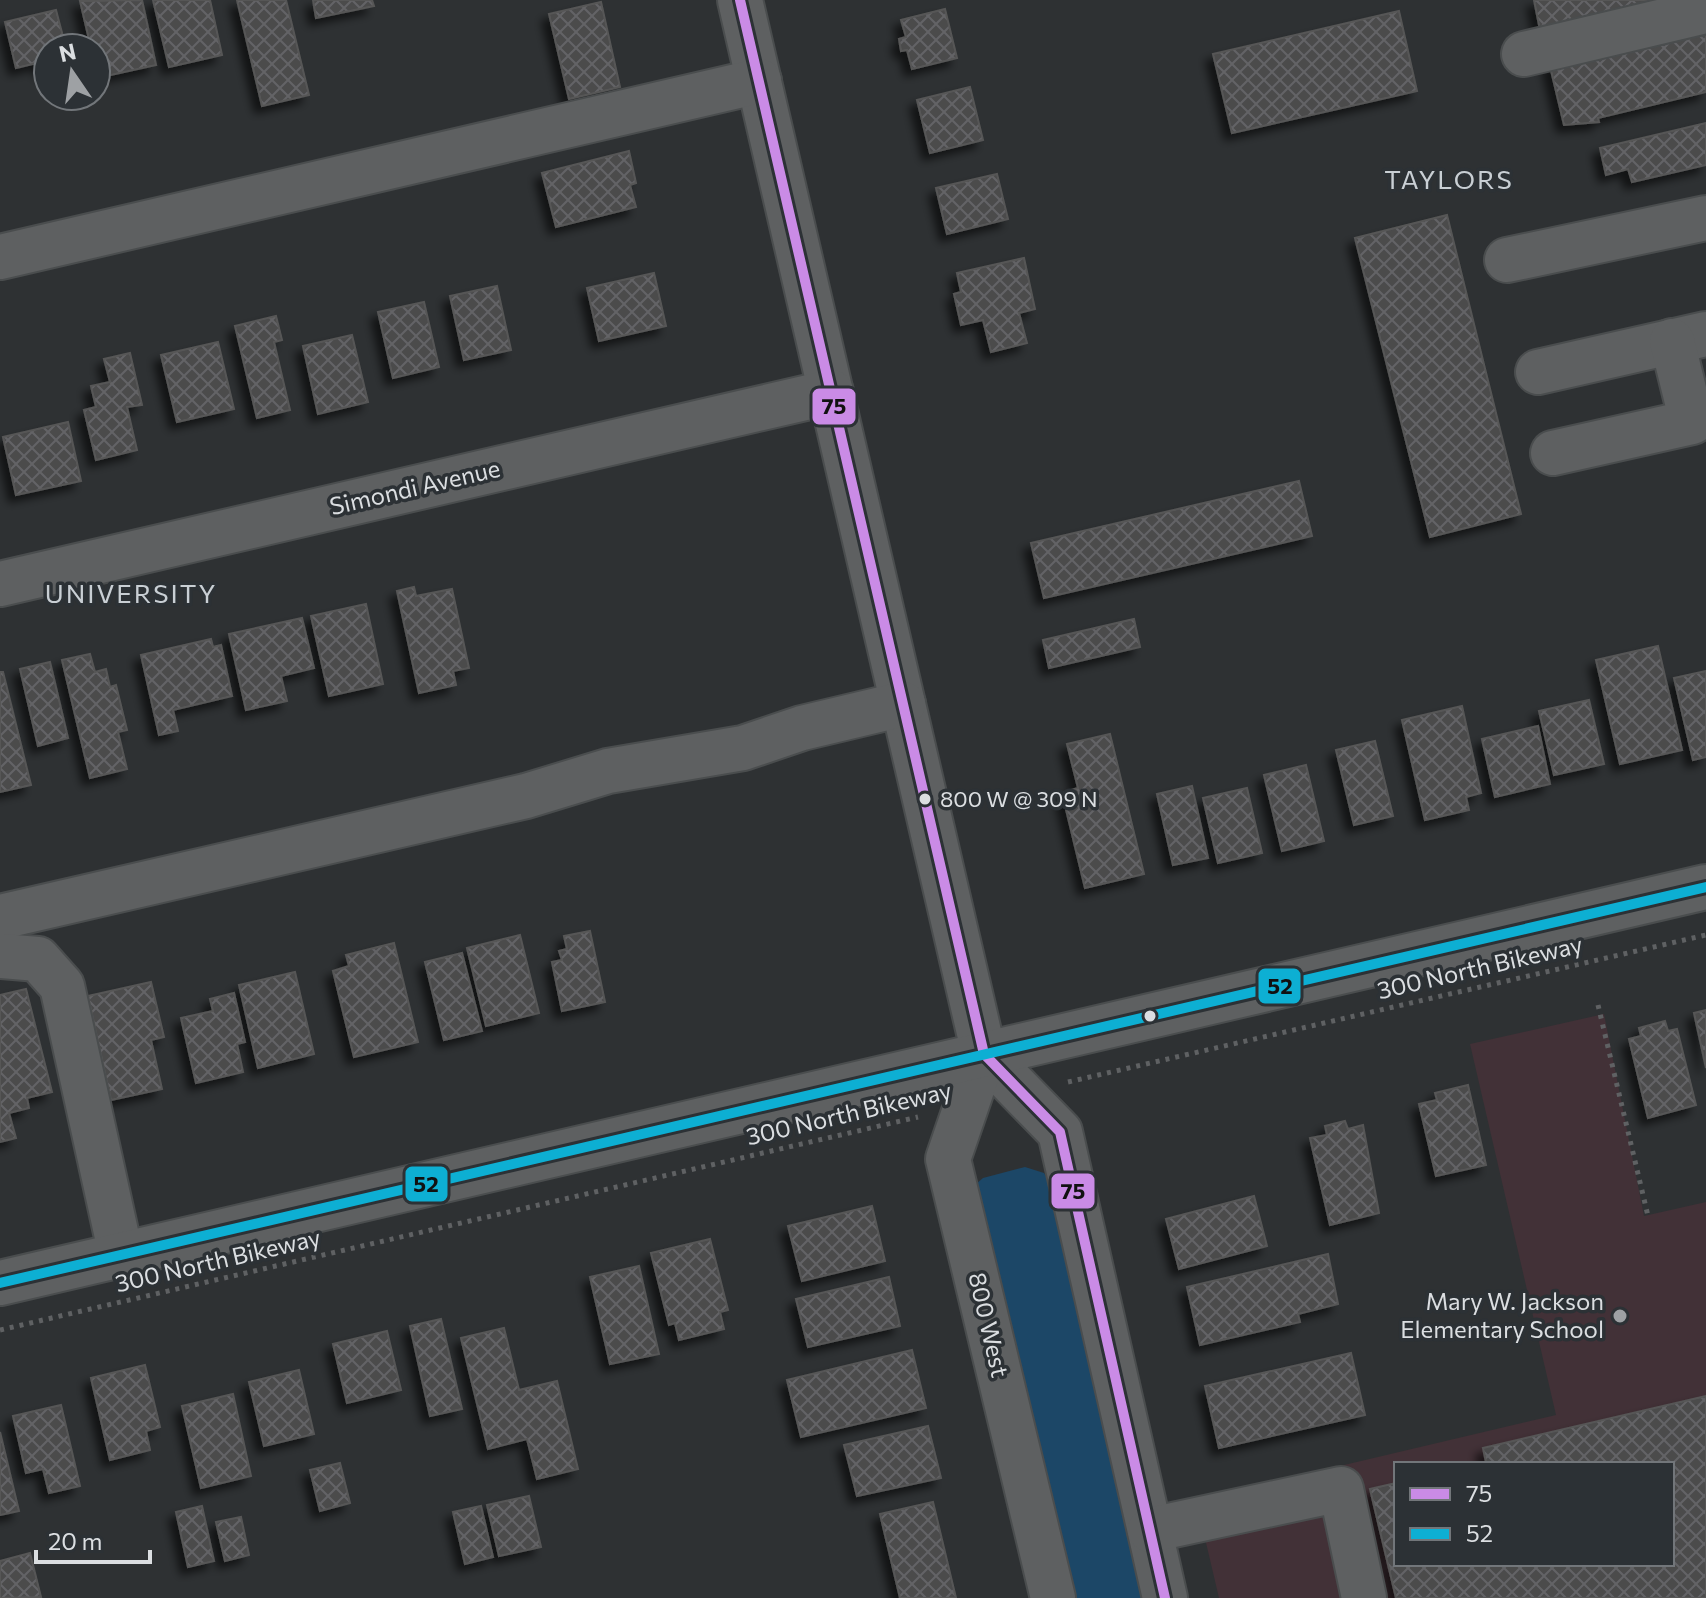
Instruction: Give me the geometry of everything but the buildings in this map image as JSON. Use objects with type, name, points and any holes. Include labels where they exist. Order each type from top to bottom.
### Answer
[{"type":"street","points":[[740,0],[984,1054],[1060,1132],[1165,1598]]},
{"type":"street","points":[[1524,54],[1706,11]]},
{"type":"street","points":[[0,257],[759,81]]},
{"type":"street","points":[[1507,260],[1706,218]]},
{"type":"street","points":[[1538,372],[1689,338],[1692,422],[1553,453]]},
{"type":"street","name":"Simondi Avenue","points":[[0,584],[831,392]]},
{"type":"street","points":[[1,936],[526,796],[608,771],[743,748],[802,728],[903,704]]},
{"type":"street","points":[[0,1283],[1706,887]]},
{"type":"street","points":[[1,936],[38,959],[62,986],[121,1255]]},
{"type":"street","name":"800 West","points":[[984,1054],[948,1159],[1053,1598]]},
{"type":"street","points":[[1150,1530],[1341,1489],[1364,1598]]},
{"type":"path","name":"300 North Bikeway","points":[[1022,1093],[1706,935]]},
{"type":"path","points":[[1598,1005],[1648,1216]]},
{"type":"path","name":"300 North Bikeway","points":[[0,1330],[966,1105]]},
{"type":"shaded area","name":"Mary W. Jackson Elementary School","points":[[1604,1014],[1644,1216],[1706,1202],[1706,1598],[1219,1598],[1196,1500],[1556,1415],[1470,1044]]},
{"type":"shaded area","points":[[1025,1167],[1044,1173],[1049,1181],[1145,1598],[1062,1598],[976,1184],[983,1178]]},
{"type":"transit line","name":"75","points":[[740,0],[984,1054],[1060,1132],[1165,1598]]},
{"type":"transit line","name":"52","points":[[0,1283],[1706,887]]},
{"type":"place","name":"800 W @ 309 N","points":[[925,799]]},
{"type":"place","name":"Mary W. Jackson Elementary School","points":[[1620,1316]]},
{"type":"district","name":"TAYLORS","points":[[1449,180]]},
{"type":"district","name":"UNIVERSITY","points":[[131,594]]}]
